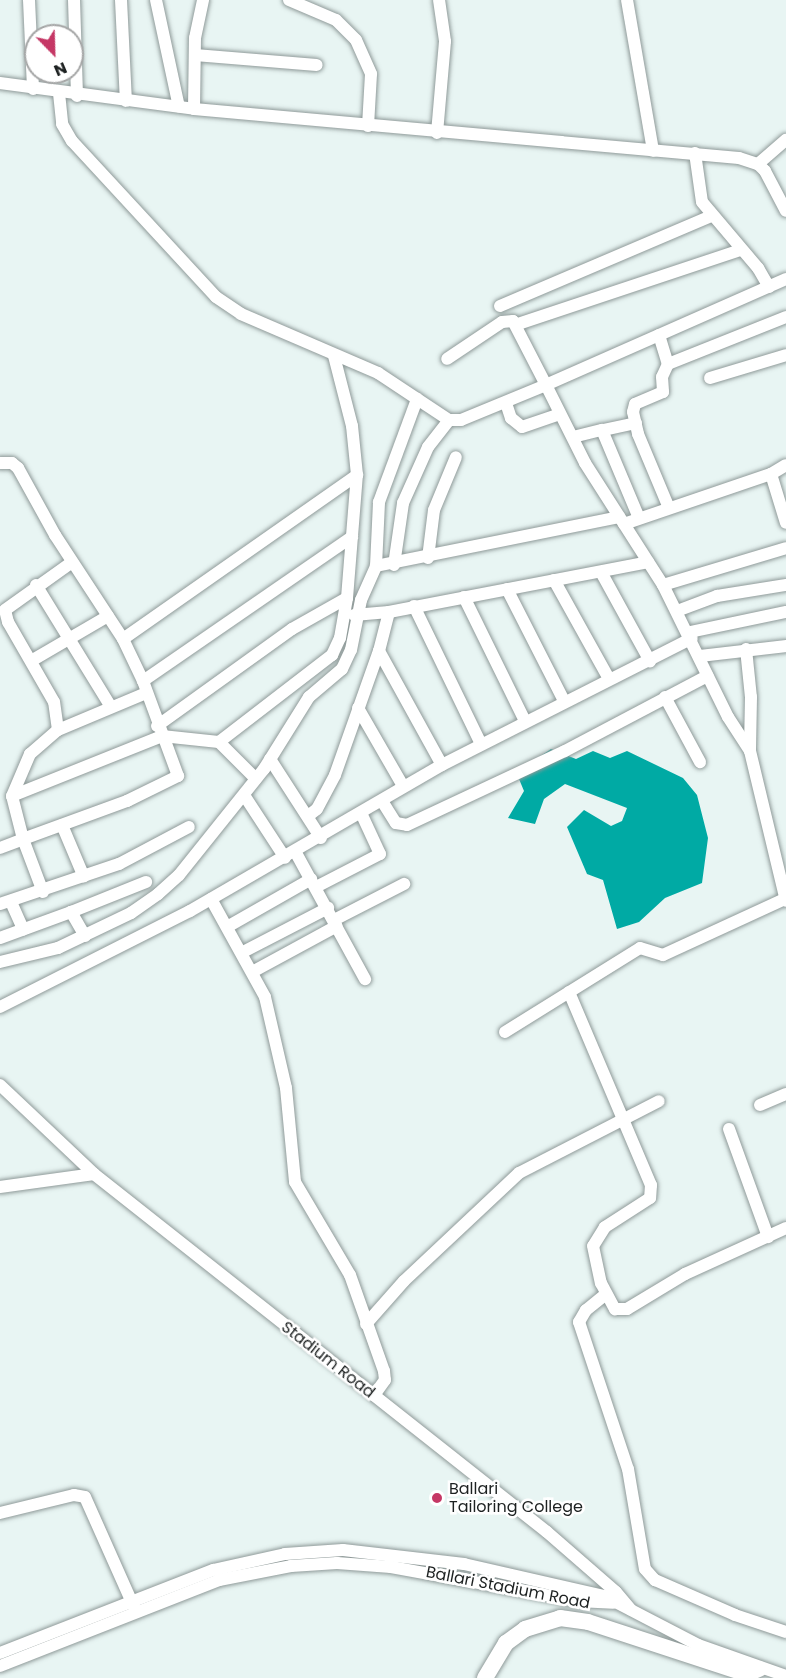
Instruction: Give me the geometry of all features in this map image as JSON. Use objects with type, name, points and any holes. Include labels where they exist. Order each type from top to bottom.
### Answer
[{"type":"highway","points":[[485,1678],[506,1643],[525,1629],[560,1618],[588,1622],[737,1672],[750,1674],[759,1669]]},
{"type":"street","points":[[29,0],[33,89]]},
{"type":"street","points":[[74,0],[78,96]]},
{"type":"street","points":[[121,0],[126,101]]},
{"type":"street","points":[[156,0],[179,107]]},
{"type":"street","points":[[194,109],[195,55],[203,0]]},
{"type":"street","points":[[289,0],[336,20],[356,40],[371,74],[368,126]]},
{"type":"street","points":[[437,134],[445,41],[439,0]]},
{"type":"street","points":[[627,0],[653,152]]},
{"type":"street","points":[[195,55],[317,65]]},
{"type":"street","points":[[0,83],[78,96],[437,134],[653,152],[695,153],[758,164],[786,211]]},
{"type":"street","points":[[59,93],[62,124],[72,141],[216,297],[241,314],[378,373],[449,420],[461,420],[506,403],[786,279]]},
{"type":"street","points":[[758,164],[786,140]]},
{"type":"street","points":[[695,153],[702,202],[769,287]]},
{"type":"street","points":[[500,306],[711,216]]},
{"type":"street","points":[[518,324],[740,250]]},
{"type":"street","points":[[669,508],[636,423],[633,407],[662,396],[662,377],[669,364],[786,317]]},
{"type":"street","points":[[447,359],[502,322],[509,320],[518,324],[559,414],[621,520],[663,585],[691,635],[707,676],[750,751]]},
{"type":"street","points":[[659,335],[669,364]]},
{"type":"street","points":[[711,378],[786,355]]},
{"type":"street","points":[[219,742],[332,655],[345,616],[357,475],[352,426],[334,356]]},
{"type":"street","points":[[0,962],[38,954],[85,936],[130,914],[179,875],[256,779],[309,697],[342,669],[360,614],[361,600],[376,566],[379,501],[417,399]]},
{"type":"street","points":[[506,403],[511,418],[522,427],[559,414]]},
{"type":"street","points":[[394,565],[403,503],[428,447],[449,420]]},
{"type":"street","points":[[573,437],[636,423]]},
{"type":"street","points":[[602,430],[639,518]]},
{"type":"street","points":[[428,558],[429,530],[447,472],[456,457]]},
{"type":"street","points":[[0,464],[12,463],[18,468],[72,562],[123,639],[178,772],[174,779],[0,849]]},
{"type":"street","points":[[376,566],[394,565],[639,518],[771,474],[786,465]]},
{"type":"street","points":[[771,474],[786,523]]},
{"type":"street","points":[[123,639],[357,475]]},
{"type":"street","points":[[44,892],[23,839],[12,796],[30,754],[58,730],[111,707],[144,687],[351,537]]},
{"type":"street","points":[[663,585],[786,548]]},
{"type":"street","points":[[58,730],[54,702],[5,610],[36,585],[72,562]]},
{"type":"street","points":[[345,616],[389,612],[648,562]]},
{"type":"street","points":[[601,572],[650,661]]},
{"type":"street","points":[[554,580],[609,679]]},
{"type":"street","points":[[36,585],[71,638],[111,707]]},
{"type":"street","points":[[677,611],[717,596],[786,585]]},
{"type":"street","points":[[507,589],[564,701]]},
{"type":"street","points":[[464,597],[525,721]]},
{"type":"street","points":[[12,796],[160,731],[292,629],[347,598]]},
{"type":"street","points":[[414,606],[482,744]]},
{"type":"street","points":[[308,816],[317,809],[335,775],[380,651],[389,612]]},
{"type":"street","points":[[0,1007],[211,899],[362,815],[404,786],[442,765],[564,701],[650,661],[691,635],[786,612]]},
{"type":"street","points":[[31,661],[108,616]]},
{"type":"street","points":[[700,656],[786,646]]},
{"type":"street","points":[[505,1032],[640,948],[663,955],[784,891],[750,751],[751,697],[746,649]]},
{"type":"street","points":[[380,651],[442,765]]},
{"type":"street","points":[[382,801],[396,823],[407,825],[565,751],[707,676]]},
{"type":"street","points":[[665,697],[700,762]]},
{"type":"street","points":[[358,708],[404,786]]},
{"type":"street","points":[[160,731],[219,742],[256,779]]},
{"type":"street","points":[[270,759],[321,838]]},
{"type":"street","points":[[244,795],[313,883],[364,979]]},
{"type":"street","points":[[227,927],[313,883],[380,854],[362,815]]},
{"type":"street","points":[[62,825],[84,878]]},
{"type":"street","points":[[22,929],[6,903],[84,878],[164,844],[189,827]]},
{"type":"street","points":[[0,938],[146,882]]},
{"type":"street","points":[[254,971],[404,884]]},
{"type":"street","points":[[211,899],[254,971],[265,998],[281,1059],[295,1182],[341,1254],[382,1361],[385,1380],[375,1393]]},
{"type":"street","points":[[243,952],[328,908]]},
{"type":"street","points":[[71,912],[85,936]]},
{"type":"street","points":[[568,992],[626,1118],[651,1185],[650,1198],[597,1235],[594,1256],[606,1294],[615,1310],[627,1309],[685,1274],[786,1228]]},
{"type":"street","name":"Stadium Road","points":[[0,1085],[94,1174],[375,1393],[547,1533],[616,1592],[631,1610]]},
{"type":"street","points":[[760,1105],[786,1094]]},
{"type":"street","points":[[366,1324],[404,1281],[501,1187],[519,1173],[659,1101]]},
{"type":"street","points":[[729,1130],[768,1237]]},
{"type":"street","points":[[0,1187],[94,1174]]},
{"type":"street","points":[[606,1294],[586,1310],[579,1322],[624,1454],[643,1562],[650,1575],[735,1616],[786,1632]]},
{"type":"street","points":[[0,1513],[74,1495],[85,1497],[136,1613]]},
{"type":"street","name":"Ballari Stadium Road","points":[[0,1653],[213,1570],[285,1554],[343,1550],[421,1557],[604,1596],[613,1603]]},
{"type":"street","points":[[419,1571],[421,1557]]},
{"type":"street","name":"Ballari Stadium Road","points":[[0,1666],[219,1580],[291,1566],[337,1563],[419,1571],[578,1601],[613,1603]]},
{"type":"street","points":[[613,1603],[698,1645],[785,1677]]},
{"type":"water","points":[[551,749],[576,759],[593,751],[610,758],[627,751],[683,778],[697,795],[708,838],[702,883],[665,898],[639,922],[617,929],[603,880],[587,874],[567,827],[584,810],[611,826],[622,821],[627,808],[565,784],[544,799],[535,824],[508,818],[524,791],[519,779],[524,767]]},
{"type":"place","name":"Ballari Tailoring College","points":[[437,1498]]}]
